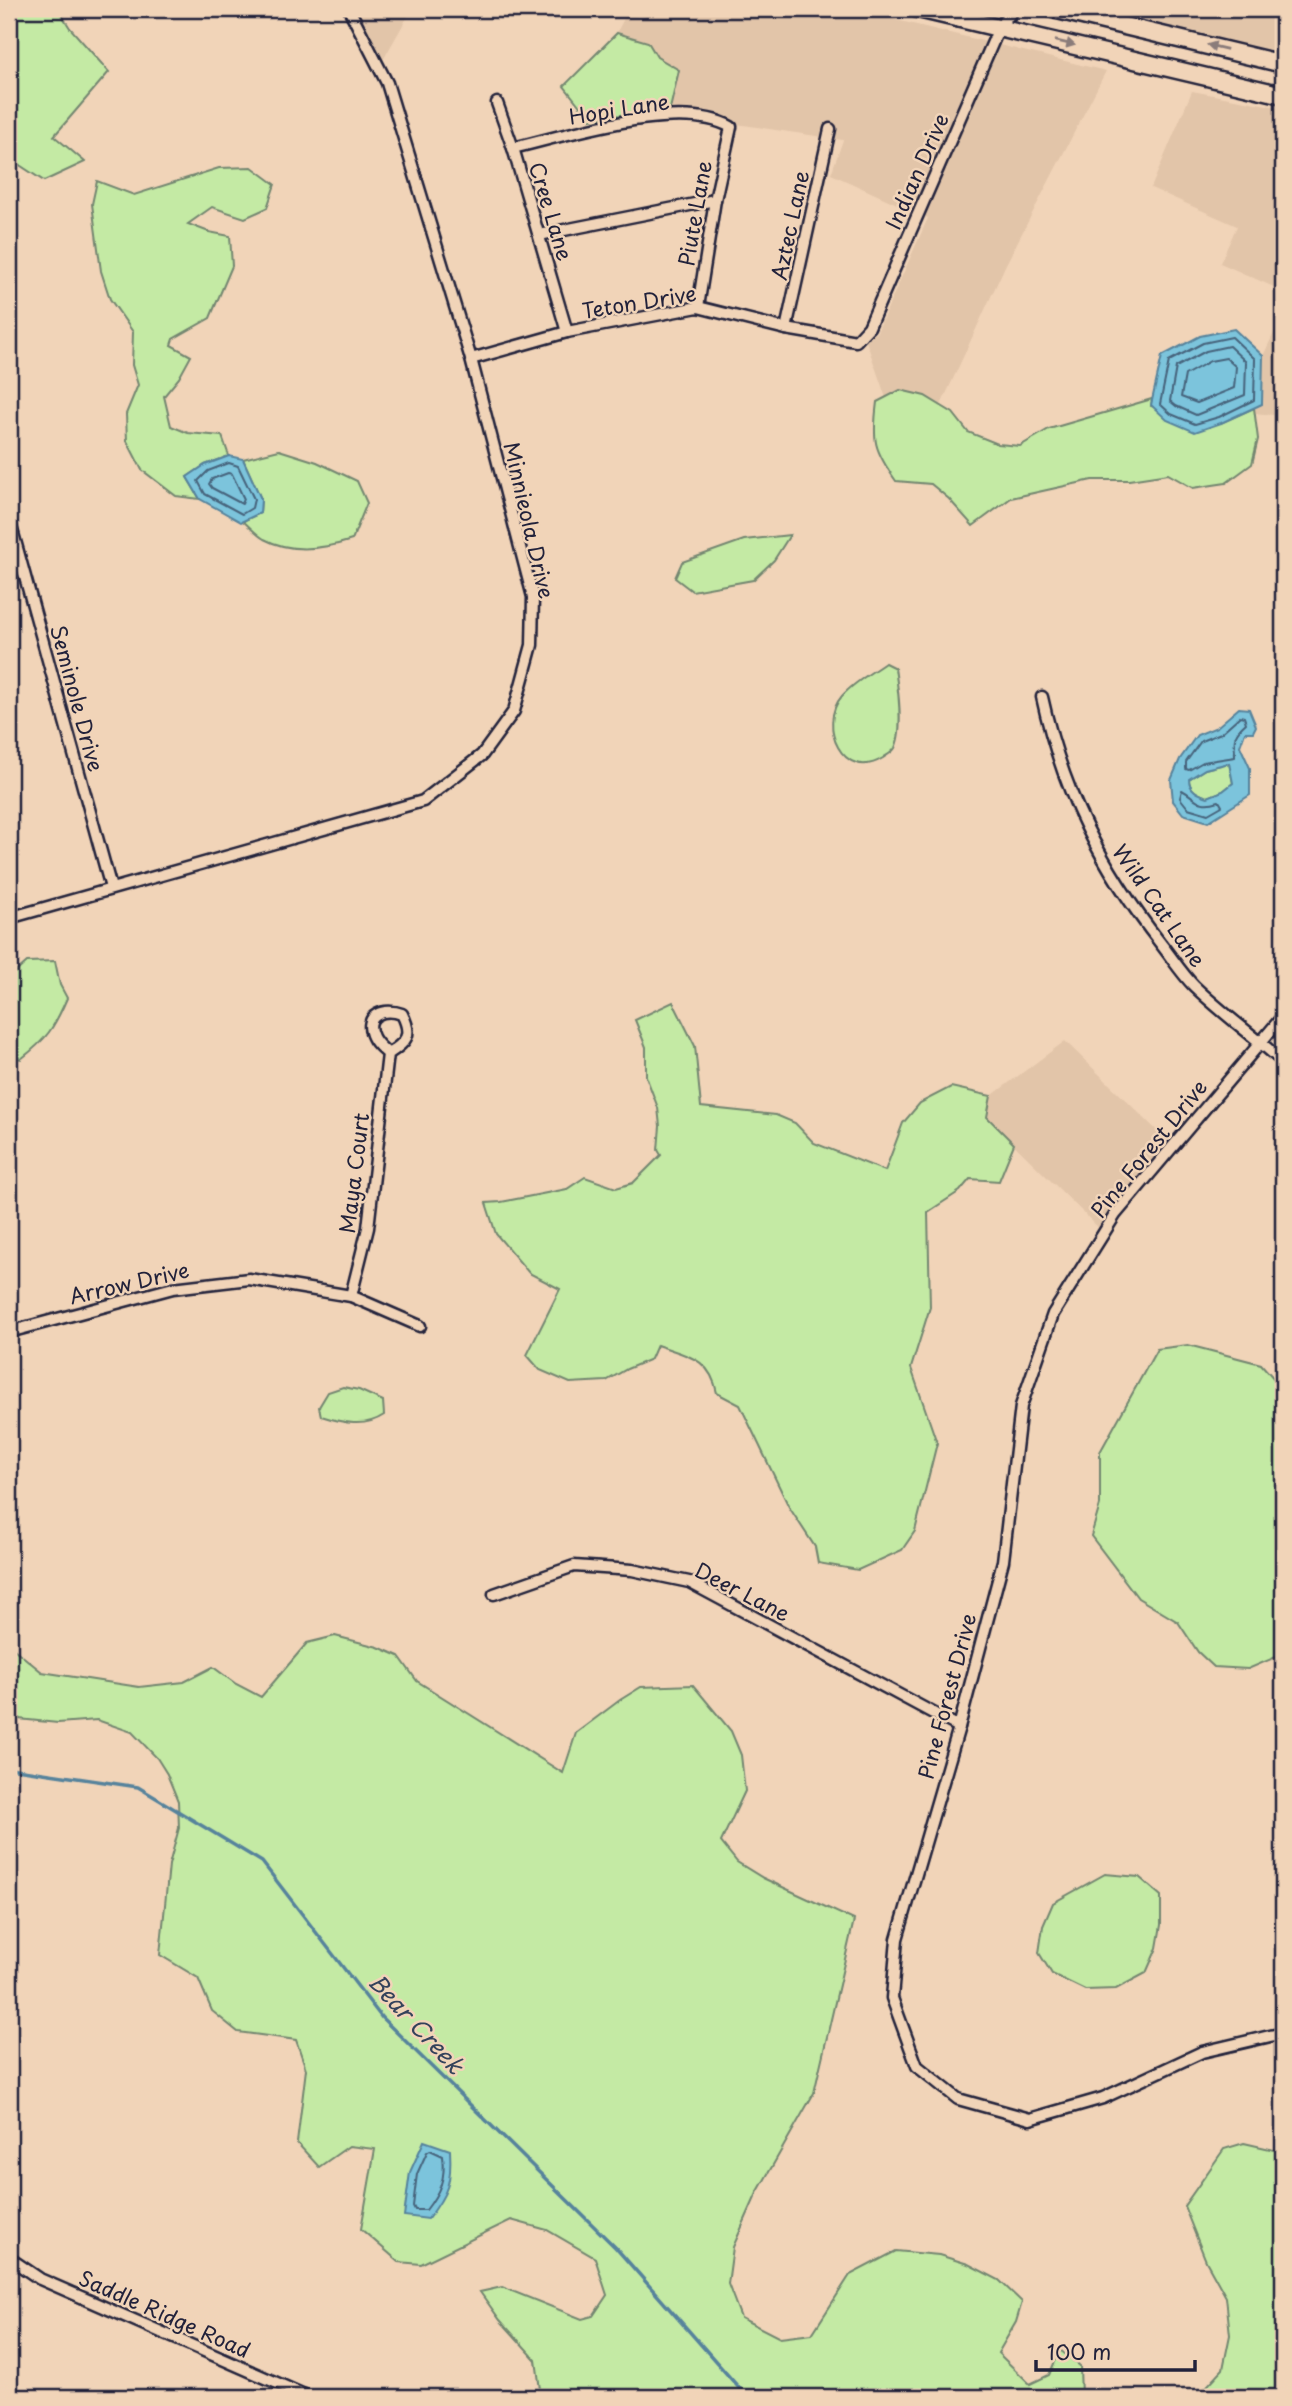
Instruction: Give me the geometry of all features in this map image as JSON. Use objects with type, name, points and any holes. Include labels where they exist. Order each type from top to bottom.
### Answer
[{"type":"main road","points":[[918,9],[1006,17],[1283,95]]},
{"type":"main road","points":[[1054,9],[1283,64]]},
{"type":"street","name":"Minnieola Drive","points":[[9,918],[423,801],[482,755],[514,711],[532,645],[533,597],[471,359],[387,83],[349,9]]},
{"type":"street","name":"Indian Drive","points":[[856,341],[869,327],[1006,17]]},
{"type":"street","name":"Cree Lane","points":[[497,103],[513,148],[567,332]]},
{"type":"street","name":"Hopi Lane","points":[[513,148],[663,116],[718,120],[731,127]]},
{"type":"street","name":"Piute Lane","points":[[698,307],[715,200],[731,127]]},
{"type":"street","name":"Aztec Lane","points":[[786,329],[830,130]]},
{"type":"street","points":[[539,235],[715,200]]},
{"type":"street","name":"Teton Drive","points":[[471,359],[567,332],[698,307],[786,329],[856,341]]},
{"type":"street","name":"Seminole Drive","points":[[9,519],[111,888]]},
{"type":"street","name":"Wild Cat Lane","points":[[1042,697],[1061,766],[1083,821],[1107,867],[1135,910],[1193,985],[1283,1062]]},
{"type":"street","points":[[390,1010],[402,1014],[409,1027],[401,1046],[388,1054],[374,1041],[370,1031],[372,1020],[379,1012],[390,1010]]},
{"type":"street","name":"Pine Forest Drive","points":[[1283,1016],[1115,1215],[1053,1314],[1021,1406],[1003,1561],[897,1939],[892,1998],[917,2066],[958,2099],[1030,2119],[1103,2098],[1202,2052],[1283,2033]]},
{"type":"street","name":"Maya Court","points":[[351,1296],[368,1228],[388,1054]]},
{"type":"street","name":"Arrow Drive","points":[[9,1332],[173,1288],[249,1279],[351,1296],[419,1326]]},
{"type":"street","name":"Deer Lane","points":[[494,1594],[574,1566],[632,1570],[689,1582],[958,1727]]},
{"type":"street","name":"Saddle Ridge Road","points":[[9,2258],[40,2279],[310,2397]]},
{"type":"shaded area","points":[[357,9],[412,9],[383,60]]},
{"type":"shaded area","points":[[655,9],[851,9],[1106,71],[1006,264],[941,405],[925,396],[900,390],[886,398],[864,335],[876,334],[928,218],[831,174],[843,140],[696,118],[670,109],[679,70],[657,57],[648,42],[617,32],[628,11],[641,19]]},
{"type":"shaded area","points":[[1094,9],[1283,9],[1283,53]]},
{"type":"shaded area","points":[[1192,91],[1283,108],[1283,291],[1220,263],[1237,226],[1151,188]]},
{"type":"shaded area","points":[[1283,314],[1283,416],[1255,413],[1254,408],[1262,404],[1263,356]]},
{"type":"shaded area","points":[[1065,1041],[1177,1150],[1105,1234],[986,1117],[990,1097]]},
{"type":"green space","points":[[9,9],[58,9],[70,28],[109,72],[54,136],[85,162],[44,181],[9,158]]},
{"type":"green space","points":[[617,33],[648,42],[657,57],[679,70],[670,109],[590,119],[564,86]]},
{"type":"green space","points":[[252,167],[275,184],[267,208],[245,218],[212,207],[188,224],[230,236],[232,266],[210,318],[173,339],[171,345],[191,356],[179,378],[164,396],[171,426],[188,433],[222,436],[229,456],[205,465],[187,477],[200,499],[176,496],[142,470],[127,441],[126,414],[138,385],[132,365],[133,332],[110,299],[101,271],[92,204],[97,181],[134,195],[219,168]]},
{"type":"green space","points":[[900,390],[925,396],[953,413],[968,432],[998,444],[1020,446],[1049,429],[1152,399],[1151,406],[1221,423],[1254,408],[1258,439],[1252,464],[1226,483],[1193,488],[1168,474],[1129,480],[1092,480],[1011,498],[973,526],[949,499],[931,484],[896,481],[883,461],[875,436],[877,402]]},
{"type":"green space","points":[[279,450],[317,462],[357,481],[367,503],[352,540],[319,548],[286,547],[264,539],[243,521],[260,513],[261,499],[243,459]]},
{"type":"green space","points":[[790,535],[774,560],[753,580],[692,591],[675,578],[682,562],[744,540]]},
{"type":"green space","points":[[885,663],[895,668],[900,708],[898,740],[894,750],[883,758],[869,764],[856,763],[846,757],[833,735],[835,708],[851,687]]},
{"type":"green space","points":[[1229,763],[1233,783],[1223,791],[1208,797],[1192,789],[1189,779],[1205,769]]},
{"type":"green space","points":[[55,961],[60,985],[67,998],[54,1025],[21,1059],[9,1056],[9,978],[27,962]]},
{"type":"green space","points":[[673,1002],[695,1046],[701,1107],[776,1115],[795,1123],[814,1143],[885,1171],[903,1123],[920,1103],[951,1087],[991,1096],[987,1117],[1014,1144],[999,1181],[970,1179],[960,1191],[928,1212],[930,1307],[911,1368],[937,1443],[915,1531],[902,1550],[858,1570],[818,1563],[815,1547],[789,1507],[740,1405],[717,1393],[709,1372],[696,1360],[657,1345],[651,1359],[606,1381],[570,1383],[540,1370],[527,1355],[560,1289],[529,1273],[496,1234],[486,1203],[567,1189],[585,1177],[616,1188],[633,1183],[661,1155],[658,1150],[658,1108],[646,1076],[646,1047],[635,1020]]},
{"type":"green space","points":[[1188,1345],[1261,1364],[1283,1389],[1283,1654],[1248,1669],[1214,1667],[1198,1652],[1178,1622],[1138,1598],[1091,1536],[1100,1505],[1100,1452],[1157,1349]]},
{"type":"green space","points":[[343,1387],[359,1390],[383,1401],[384,1415],[362,1423],[321,1416],[319,1407],[328,1392]]},
{"type":"green space","points":[[335,1636],[378,1647],[399,1656],[417,1681],[563,1773],[576,1733],[620,1700],[641,1687],[693,1685],[731,1731],[741,1755],[745,1791],[721,1842],[737,1862],[763,1878],[854,1920],[814,2093],[757,2193],[733,2247],[728,2284],[741,2318],[780,2338],[812,2334],[850,2275],[896,2251],[939,2255],[968,2264],[999,2280],[1022,2302],[1016,2322],[998,2353],[1030,2384],[1049,2375],[1060,2350],[1080,2366],[1081,2397],[541,2397],[536,2360],[500,2320],[480,2292],[502,2287],[582,2319],[593,2316],[607,2295],[595,2258],[547,2230],[511,2220],[421,2264],[399,2262],[361,2229],[375,2149],[349,2146],[319,2167],[297,2143],[306,2069],[296,2040],[238,2032],[212,2011],[198,1978],[160,1955],[169,1865],[179,1828],[178,1801],[157,1758],[132,1732],[97,1720],[58,1723],[9,1718],[9,1645],[42,1672],[139,1687],[184,1682],[213,1667],[236,1684],[261,1697],[307,1643]]},
{"type":"green space","points":[[1105,1874],[1139,1877],[1161,1896],[1161,1925],[1157,1948],[1146,1973],[1116,1989],[1085,1990],[1052,1974],[1039,1953],[1043,1926],[1053,1903]]},
{"type":"green space","points":[[1244,2143],[1283,2152],[1283,2397],[1197,2397],[1223,2369],[1230,2335],[1226,2297],[1206,2261],[1184,2206],[1224,2149]]},
{"type":"water","points":[[1234,329],[1263,356],[1262,404],[1195,432],[1167,420],[1151,405],[1162,356],[1200,336]]},
{"type":"water","points":[[229,456],[243,459],[261,499],[260,513],[241,522],[200,499],[187,477],[205,465]]},
{"type":"water","points":[[1239,708],[1249,709],[1256,726],[1253,732],[1245,732],[1240,746],[1250,768],[1250,795],[1208,822],[1183,814],[1173,801],[1171,780],[1180,759],[1197,735],[1217,727]],"holes":[[[1229,763],[1233,783],[1208,797],[1195,791],[1189,779],[1205,769]]]},
{"type":"water","points":[[424,2141],[450,2150],[447,2187],[428,2219],[404,2216],[410,2172]]},
{"type":"waterway","name":"Bear Creek","points":[[9,1768],[138,1787],[262,1862],[382,2018],[616,2248],[747,2397]]}]
